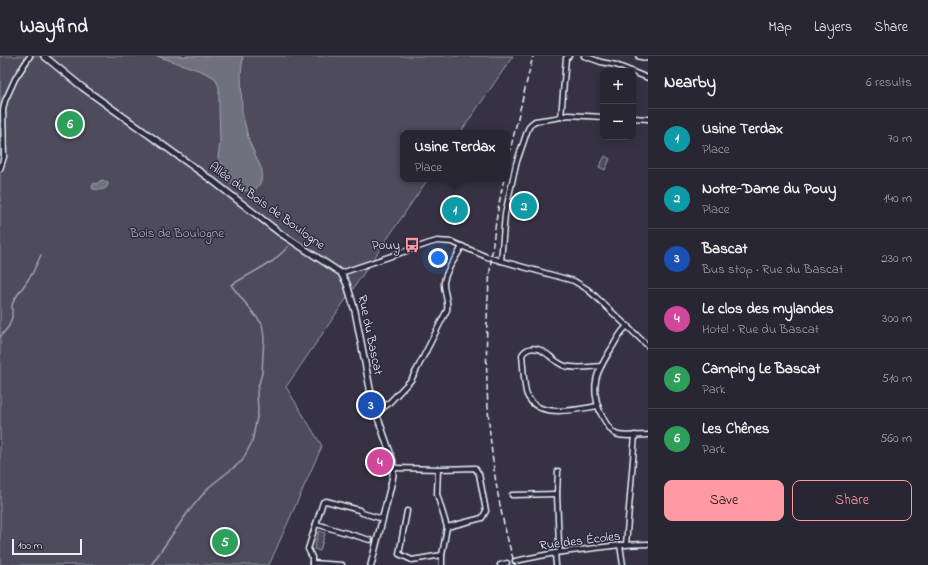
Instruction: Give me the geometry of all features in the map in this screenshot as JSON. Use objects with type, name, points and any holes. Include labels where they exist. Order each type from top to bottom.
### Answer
[{"type":"street","points":[[0,169],[4,157],[3,110],[5,101],[15,80],[30,56]]},
{"type":"street","name":"Allée du Bois de Boulogne","points":[[44,56],[82,87],[213,181],[280,233],[341,273]]},
{"type":"street","points":[[561,117],[566,58],[569,56]]},
{"type":"street","points":[[584,56],[624,68]]},
{"type":"street","points":[[639,56],[648,58]]},
{"type":"street","points":[[636,73],[648,78]]},
{"type":"street","points":[[501,261],[505,214],[516,164],[528,129],[535,121],[568,115],[600,117]]},
{"type":"street","points":[[636,118],[648,119]]},
{"type":"street","points":[[341,273],[437,241],[452,242],[487,257],[574,281],[591,292],[648,346]]},
{"type":"street","points":[[375,412],[383,408],[397,395],[411,380],[417,369],[447,310],[448,306],[444,284],[445,277],[462,246]]},
{"type":"street","name":"Rue du Bascat","points":[[341,273],[347,284],[355,311],[375,412],[391,454],[394,468],[371,565]]},
{"type":"street","points":[[628,326],[622,331],[600,366],[595,382],[595,393],[598,406],[605,421],[614,433],[623,435],[648,435]]},
{"type":"street","points":[[598,406],[558,412],[536,406],[526,394],[522,355],[528,349],[538,349],[563,365],[569,367],[600,366]]},
{"type":"street","points":[[626,545],[635,435]]},
{"type":"street","points":[[394,468],[475,468],[479,474],[486,511],[482,518],[447,527]]},
{"type":"street","points":[[438,469],[437,494],[447,527],[442,555],[442,565]]},
{"type":"street","points":[[556,565],[559,544],[557,494],[558,471]]},
{"type":"street","points":[[512,495],[557,494]]},
{"type":"street","points":[[342,565],[312,564],[312,556],[308,549],[321,504],[326,501],[359,510],[362,513],[383,519]]},
{"type":"street","points":[[407,511],[399,554],[412,560],[442,555]]},
{"type":"street","points":[[316,524],[370,540]]},
{"type":"street","name":"Rue des Écoles","points":[[516,561],[558,552],[648,544]]},
{"type":"street","points":[[620,546],[623,565]]},
{"type":"street","points":[[500,565],[507,563]]},
{"type":"green space","name":"Bois de Boulogne","points":[[0,56],[513,56],[462,130],[400,130],[400,182],[426,182],[286,387],[322,446],[269,565],[0,565]]},
{"type":"green space","points":[[605,156],[610,159],[605,170],[599,167]]},
{"type":"green space","points":[[319,531],[325,533],[320,551],[314,549]]},
{"type":"water","points":[[157,56],[243,56],[241,75],[242,112],[249,141],[262,170],[261,182],[255,190],[242,191],[231,183],[218,157],[220,143],[219,87],[215,78],[201,71]]},
{"type":"water","points":[[103,180],[108,183],[104,189],[93,189],[93,184]]},
{"type":"waterway","points":[[151,565],[188,512],[209,487],[242,461],[252,442],[258,412],[257,391],[262,373],[264,337],[262,324],[231,285],[273,261],[288,247]]},
{"type":"waterway","points":[[0,337],[9,326],[12,317],[12,305],[14,300],[32,274],[41,255]]},
{"type":"railway","points":[[510,151],[533,56]]},
{"type":"railway","points":[[503,182],[495,230],[489,282],[487,385],[495,476],[503,521],[515,565]]},
{"type":"place","name":"Les Chênes","points":[[70,124]]},
{"type":"place","name":"Notre-Dame du Pouy","points":[[524,206]]},
{"type":"place","name":"Usine Terdax","points":[[455,210]]},
{"type":"place","name":"Pouy","points":[[412,245]]},
{"type":"place","name":"Bascat","points":[[371,405]]},
{"type":"place","name":"Le clos des mylandes","points":[[380,462]]},
{"type":"place","name":"Camping Le Bascat","points":[[225,542]]}]
